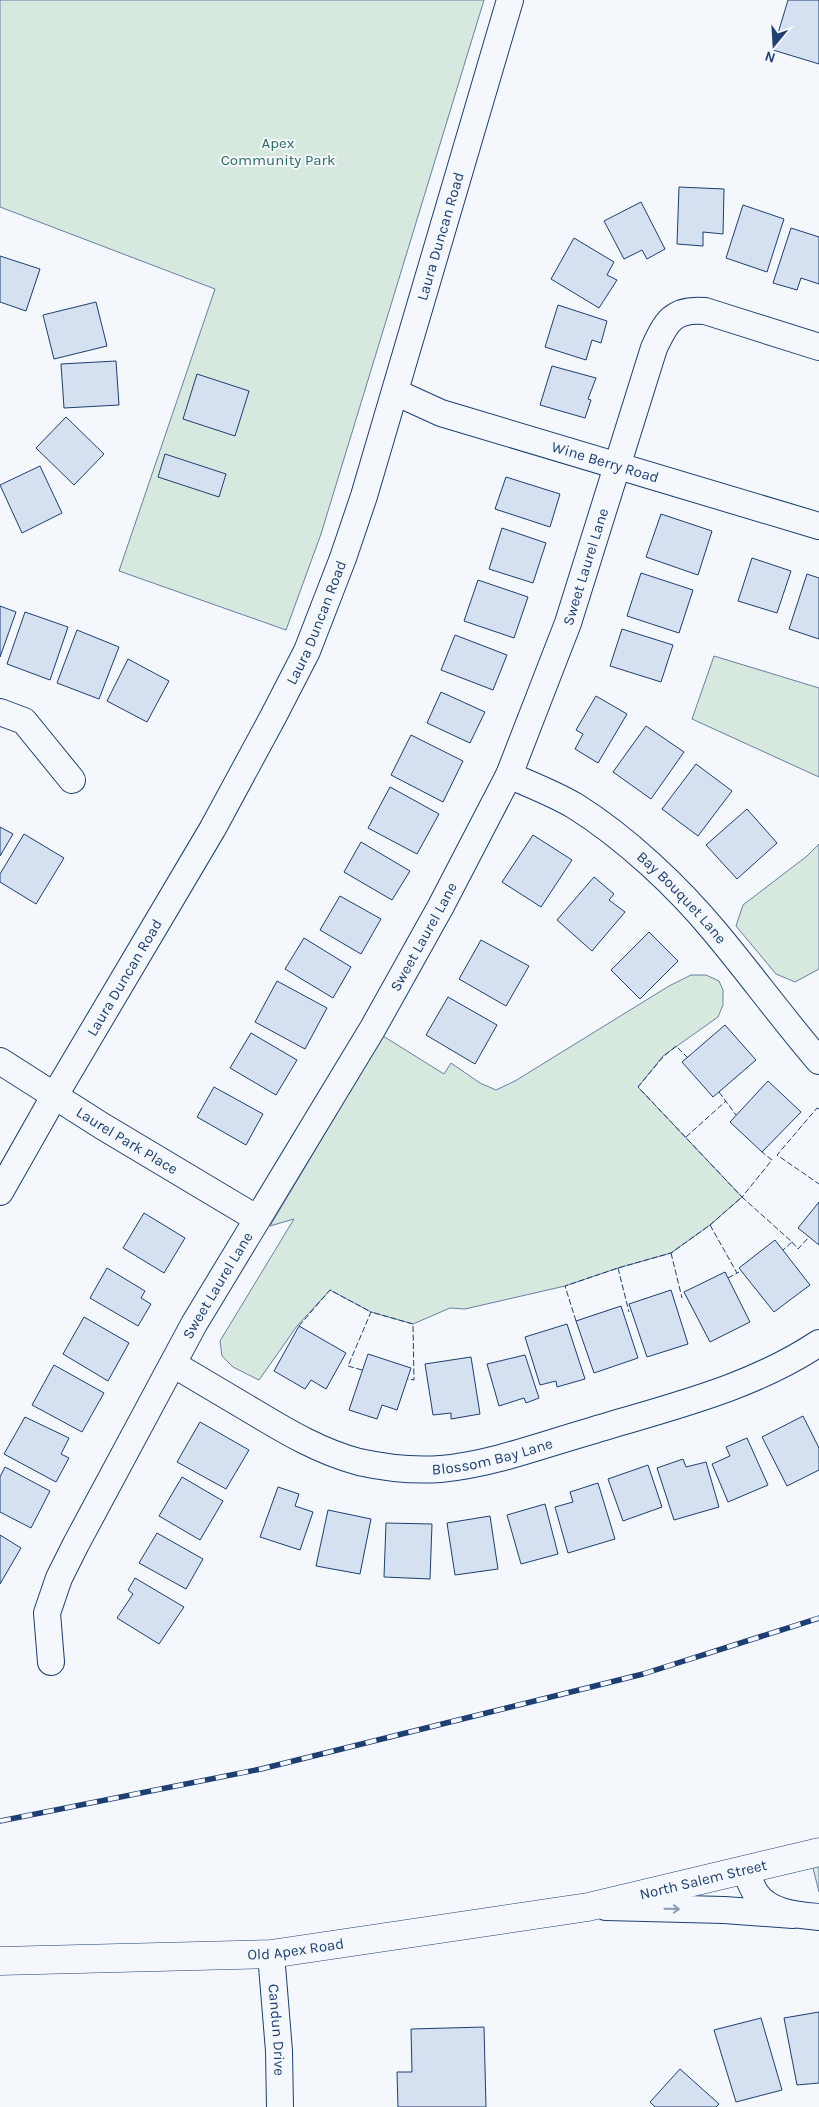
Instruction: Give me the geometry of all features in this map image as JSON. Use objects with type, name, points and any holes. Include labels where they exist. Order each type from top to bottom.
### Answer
[{"type":"main road","name":"North Salem Street","points":[[588,1907],[819,1852]]},
{"type":"main road","name":"Old Apex Road","points":[[0,1961],[271,1954],[588,1907]]},
{"type":"street","name":"Laura Duncan Road","points":[[0,1192],[55,1095],[213,828],[307,651],[343,558],[395,392],[510,0]]},
{"type":"street","name":"Sweet Laurel Lane","points":[[51,1662],[47,1613],[59,1578],[194,1324],[256,1218],[373,1028],[441,906],[510,775],[568,623],[619,465],[654,348],[670,318],[692,310],[705,311],[819,347]]},
{"type":"street","name":"Wine Berry Road","points":[[395,392],[441,413],[819,526]]},
{"type":"street","points":[[0,712],[24,721],[72,780]]},
{"type":"street","name":"Bay Bouquet Lane","points":[[510,775],[574,806],[617,836],[660,873],[716,932],[819,1061]]},
{"type":"street","name":"Laurel Park Place","points":[[0,1061],[102,1126],[256,1218]]},
{"type":"street","name":"Blossom Bay Lane","points":[[173,1364],[297,1438],[326,1451],[359,1462],[401,1469],[441,1469],[482,1462],[519,1452],[715,1393],[768,1373],[794,1360],[819,1344]]},
{"type":"street","points":[[745,1870],[756,1894],[777,1910],[794,1915]]},
{"type":"street","points":[[588,1907],[724,1910],[819,1917]]},
{"type":"street","name":"Candun Drive","points":[[271,1954],[279,2051],[280,2107]]},
{"type":"green space","name":"Apex Community Park","points":[[0,0],[484,0],[321,534],[286,630],[119,571],[215,289],[0,207]]},
{"type":"green space","points":[[714,656],[819,688],[819,777],[692,719]]},
{"type":"green space","points":[[819,844],[819,969],[795,982],[776,974],[736,926],[743,905],[807,856]]},
{"type":"green space","points":[[691,975],[706,975],[719,981],[723,990],[723,1005],[718,1017],[663,1056],[638,1087],[742,1197],[710,1225],[671,1253],[565,1286],[465,1309],[450,1308],[413,1324],[371,1312],[330,1290],[297,1326],[259,1380],[233,1367],[222,1356],[220,1341],[294,1219],[270,1226],[383,1036],[444,1074],[451,1063],[480,1083],[496,1090],[515,1081],[669,986]]},
{"type":"green space","points":[[819,1866],[819,1892],[813,1868]]},
{"type":"building","points":[[788,0],[819,0],[819,64],[773,50]]},
{"type":"building","points":[[679,187],[724,189],[723,234],[703,232],[703,246],[677,244]]},
{"type":"building","points":[[641,202],[665,249],[647,259],[642,250],[624,259],[604,221]]},
{"type":"building","points":[[743,205],[784,219],[767,272],[726,258]]},
{"type":"building","points":[[791,228],[819,237],[819,284],[801,278],[797,290],[773,283]]},
{"type":"building","points":[[574,238],[614,262],[607,275],[617,280],[599,308],[551,279]]},
{"type":"building","points":[[0,256],[40,269],[26,311],[0,302]]},
{"type":"building","points":[[96,302],[107,346],[54,359],[43,315]]},
{"type":"building","points":[[558,305],[607,321],[601,343],[592,340],[586,360],[545,347]]},
{"type":"building","points":[[116,361],[119,405],[64,408],[61,364]]},
{"type":"building","points":[[552,366],[596,378],[588,399],[591,400],[585,418],[540,405]]},
{"type":"building","points":[[197,374],[249,391],[235,436],[183,419]]},
{"type":"building","points":[[66,417],[104,454],[74,485],[36,448]]},
{"type":"building","points":[[165,454],[226,474],[219,497],[158,477]]},
{"type":"building","points":[[40,466],[62,513],[22,533],[0,485]]},
{"type":"building","points":[[506,477],[560,494],[550,527],[495,509]]},
{"type":"building","points":[[661,514],[712,531],[698,575],[646,557]]},
{"type":"building","points":[[502,528],[546,543],[533,583],[489,569]]},
{"type":"building","points":[[752,558],[791,571],[777,613],[738,601]]},
{"type":"building","points":[[641,573],[693,590],[679,633],[627,616]]},
{"type":"building","points":[[807,574],[819,578],[819,639],[789,629]]},
{"type":"building","points":[[478,580],[528,597],[514,638],[464,621]]},
{"type":"building","points":[[0,606],[16,612],[0,657]]},
{"type":"building","points":[[25,612],[68,627],[50,680],[7,664]]},
{"type":"building","points":[[622,629],[673,645],[661,682],[610,666]]},
{"type":"building","points":[[77,630],[119,647],[99,699],[57,683]]},
{"type":"building","points":[[455,635],[507,655],[493,690],[441,670]]},
{"type":"building","points":[[128,659],[169,681],[147,722],[107,701]]},
{"type":"building","points":[[441,692],[485,712],[470,743],[427,723]]},
{"type":"building","points":[[596,696],[627,714],[598,763],[575,749],[583,734],[576,730]]},
{"type":"building","points":[[646,726],[684,752],[651,799],[613,772]]},
{"type":"building","points":[[411,735],[463,761],[443,802],[391,775]]},
{"type":"building","points":[[696,764],[732,791],[698,836],[662,809]]},
{"type":"building","points":[[390,787],[439,814],[417,854],[368,828]]},
{"type":"building","points":[[747,809],[777,843],[737,879],[706,845]]},
{"type":"building","points":[[0,827],[13,834],[0,856]]},
{"type":"building","points":[[24,834],[64,858],[36,904],[0,882],[0,874]]},
{"type":"building","points":[[533,835],[572,860],[541,907],[502,882]]},
{"type":"building","points":[[361,842],[410,871],[392,900],[344,872]]},
{"type":"building","points":[[594,877],[614,894],[609,900],[625,912],[592,951],[557,920]]},
{"type":"building","points":[[340,896],[381,919],[361,954],[320,930]]},
{"type":"building","points":[[649,932],[678,961],[640,999],[611,970]]},
{"type":"building","points":[[304,938],[351,967],[333,998],[285,969]]},
{"type":"building","points":[[481,940],[529,966],[506,1006],[459,979]]},
{"type":"building","points":[[277,981],[327,1008],[305,1049],[255,1022]]},
{"type":"building","points":[[448,997],[497,1025],[475,1064],[426,1035]]},
{"type":"building","points":[[725,1025],[756,1060],[713,1097],[682,1062]]},
{"type":"building","points":[[251,1033],[297,1060],[276,1095],[230,1068]]},
{"type":"building","points":[[768,1081],[801,1112],[762,1152],[730,1122]]},
{"type":"building","points":[[214,1087],[263,1114],[246,1145],[197,1117]]},
{"type":"building","points":[[819,1202],[819,1245],[798,1228]]},
{"type":"building","points":[[144,1213],[185,1238],[164,1273],[123,1248]]},
{"type":"building","points":[[775,1240],[810,1285],[774,1312],[739,1268]]},
{"type":"building","points":[[107,1268],[145,1291],[141,1298],[151,1304],[138,1326],[90,1298]]},
{"type":"building","points":[[725,1272],[750,1322],[710,1342],[684,1292]]},
{"type":"building","points":[[671,1290],[688,1344],[647,1357],[629,1304]]},
{"type":"building","points":[[621,1306],[638,1358],[594,1373],[576,1321]]},
{"type":"building","points":[[84,1317],[129,1343],[108,1381],[63,1354]]},
{"type":"building","points":[[567,1324],[585,1379],[557,1387],[556,1381],[540,1385],[525,1337]]},
{"type":"building","points":[[299,1326],[346,1353],[326,1389],[311,1380],[305,1389],[274,1371]]},
{"type":"building","points":[[368,1354],[411,1368],[397,1410],[382,1405],[377,1419],[349,1410]]},
{"type":"building","points":[[525,1355],[539,1398],[526,1403],[524,1398],[499,1406],[487,1364]]},
{"type":"building","points":[[471,1357],[480,1414],[451,1419],[451,1413],[433,1415],[425,1364]]},
{"type":"building","points":[[54,1365],[104,1393],[82,1432],[32,1405]]},
{"type":"building","points":[[803,1416],[819,1448],[819,1470],[787,1486],[762,1437]]},
{"type":"building","points":[[25,1417],[69,1438],[61,1454],[69,1458],[56,1482],[4,1454]]},
{"type":"building","points":[[200,1422],[249,1450],[226,1489],[177,1462]]},
{"type":"building","points":[[747,1438],[768,1485],[728,1502],[712,1464],[730,1456],[726,1447]]},
{"type":"building","points":[[683,1459],[686,1467],[706,1462],[719,1507],[674,1520],[657,1468]]},
{"type":"building","points":[[648,1465],[662,1507],[623,1521],[608,1479]]},
{"type":"building","points":[[5,1467],[50,1491],[31,1528],[0,1512],[0,1477]]},
{"type":"building","points":[[182,1477],[223,1501],[200,1540],[159,1516]]},
{"type":"building","points":[[598,1483],[615,1539],[568,1553],[555,1507],[573,1502],[570,1492]]},
{"type":"building","points":[[278,1487],[299,1494],[295,1506],[313,1512],[300,1550],[260,1537]]},
{"type":"building","points":[[545,1504],[558,1554],[521,1564],[507,1515]]},
{"type":"building","points":[[328,1510],[371,1519],[360,1574],[316,1566]]},
{"type":"building","points":[[490,1516],[498,1569],[455,1575],[447,1523]]},
{"type":"building","points":[[386,1523],[432,1524],[430,1579],[384,1577]]},
{"type":"building","points":[[157,1533],[203,1559],[186,1589],[139,1563]]},
{"type":"building","points":[[0,1535],[21,1548],[0,1584]]},
{"type":"building","points":[[135,1578],[184,1607],[159,1644],[117,1618],[133,1594],[128,1590]]},
{"type":"building","points":[[819,2012],[819,2083],[797,2085],[784,2018]]},
{"type":"building","points":[[761,2018],[782,2090],[736,2102],[714,2030]]},
{"type":"building","points":[[484,2027],[486,2107],[398,2107],[397,2072],[412,2072],[411,2029]]},
{"type":"building","points":[[680,2069],[719,2104],[716,2107],[655,2107],[650,2102]]},
{"type":"railway","points":[[0,1821],[261,1769],[643,1674],[819,1618]]},
{"type":"fence","points":[[688,1058],[676,1046],[663,1057],[638,1087],[742,1197],[772,1160],[762,1152]]},
{"type":"fence","points":[[719,1092],[736,1115]]},
{"type":"fence","points":[[686,1137],[726,1101]]},
{"type":"fence","points":[[819,1109],[817,1108],[777,1155],[819,1184]]},
{"type":"fence","points":[[576,1321],[565,1286],[671,1253],[710,1225],[742,1197],[792,1242],[783,1250]]},
{"type":"fence","points":[[710,1225],[737,1273]]},
{"type":"fence","points":[[792,1242],[798,1249],[809,1237]]},
{"type":"fence","points":[[671,1253],[682,1298]]},
{"type":"fence","points":[[618,1268],[629,1312]]},
{"type":"fence","points":[[728,1278],[739,1272]]},
{"type":"fence","points":[[299,1326],[330,1290],[371,1312]]},
{"type":"fence","points":[[362,1370],[348,1366],[371,1312],[413,1324],[414,1380],[408,1379]]}]
